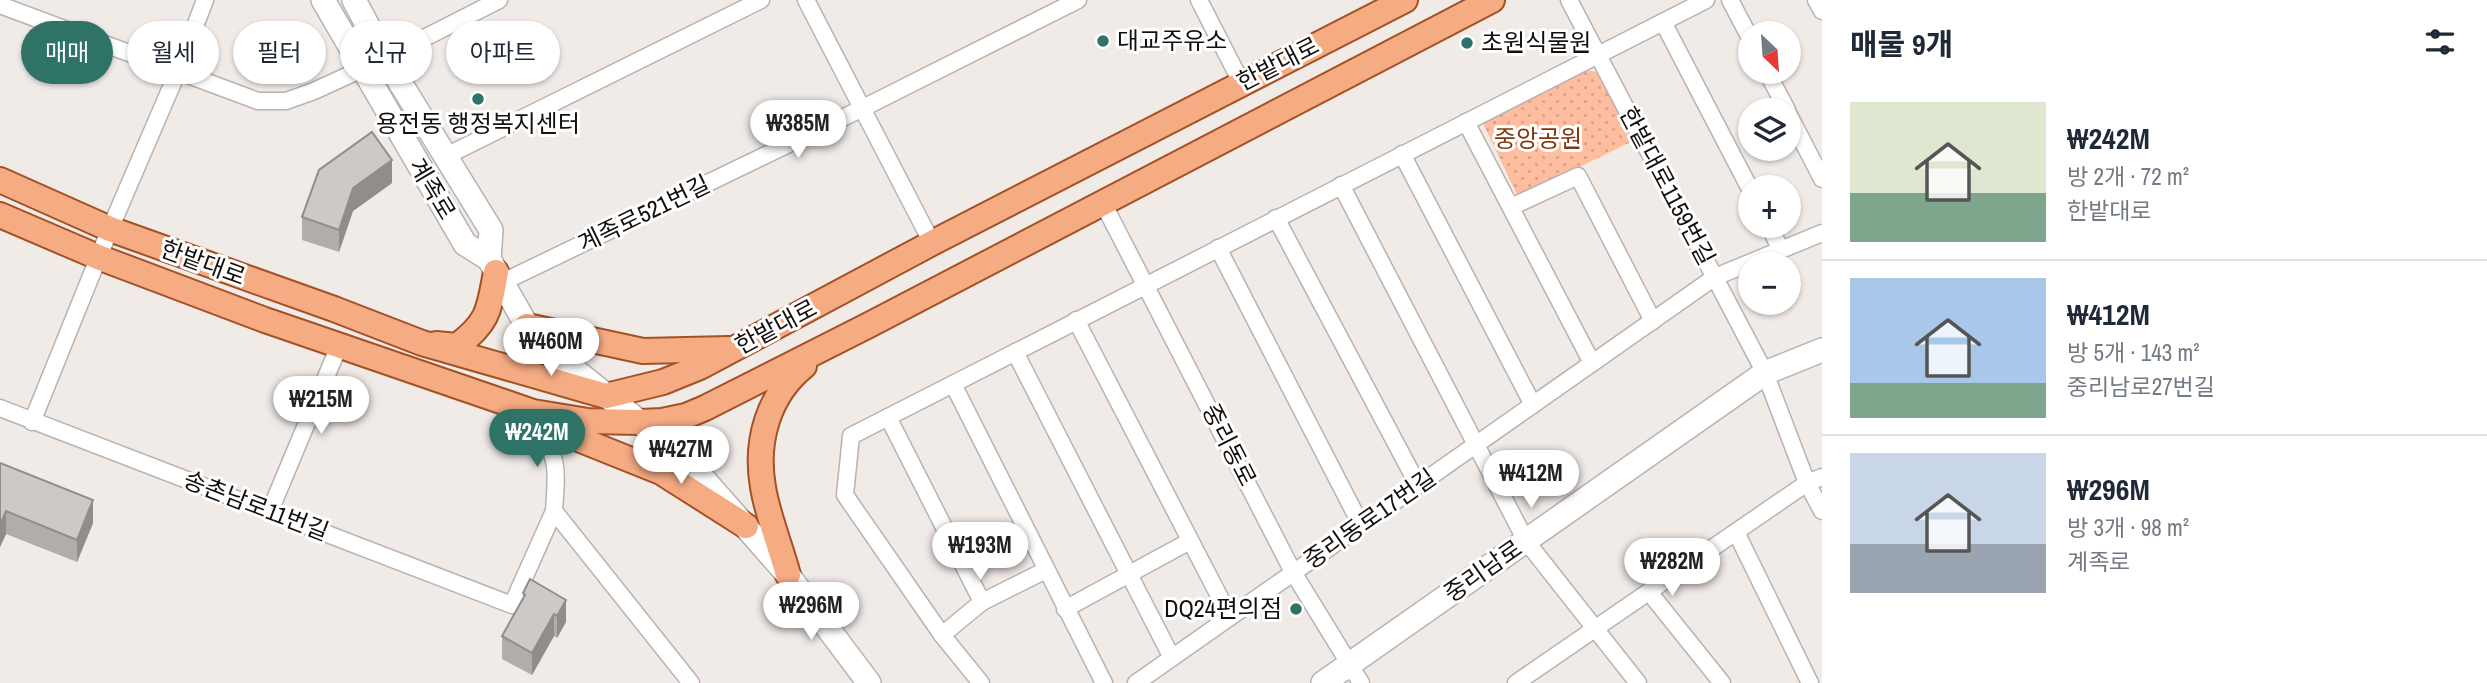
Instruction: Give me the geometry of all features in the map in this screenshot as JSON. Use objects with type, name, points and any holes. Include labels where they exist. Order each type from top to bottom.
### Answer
[{"type":"main road","name":"계족로","points":[[323,0],[340,30]]},
{"type":"main road","name":"계족로","points":[[354,0],[365,21]]},
{"type":"main road","name":"한밭대로","points":[[0,180],[110,229],[334,309],[422,344],[606,396],[684,375],[1241,82],[1405,0]]},
{"type":"main road","name":"한밭대로","points":[[0,215],[98,257],[339,346],[533,412],[588,421],[662,421],[695,412],[869,325],[1492,0]]},
{"type":"main road","name":"계족로","points":[[371,84],[465,244],[495,271],[527,326],[606,396],[686,459],[788,575],[869,683]]},
{"type":"main road","name":"계족로","points":[[401,84],[491,230],[495,271]]},
{"type":"main road","points":[[422,344],[457,346],[478,330],[489,309],[495,271]]},
{"type":"main road","points":[[788,575],[763,487],[761,448],[771,405],[790,377],[816,356],[869,325]]},
{"type":"main road","points":[[527,326],[643,351],[733,349]]},
{"type":"main road","name":"중리남로","points":[[1323,683],[1355,674],[1526,541],[1765,373],[1822,350]]},
{"type":"main road","points":[[473,391],[493,406],[661,472],[746,526]]},
{"type":"street","points":[[197,21],[205,0]]},
{"type":"street","points":[[432,34],[499,0]]},
{"type":"street","points":[[446,156],[761,0]]},
{"type":"street","points":[[806,0],[932,243]]},
{"type":"street","name":"계족로521번길","points":[[495,271],[863,108],[1078,0]]},
{"type":"street","points":[[1199,0],[1241,82]]},
{"type":"street","name":"한밭대로1159번길","points":[[1569,0],[1765,373],[1815,480],[1822,511]]},
{"type":"street","points":[[981,683],[942,635],[845,495],[851,436],[1706,0]]},
{"type":"street","points":[[1730,0],[1741,21]]},
{"type":"street","points":[[1816,0],[1822,11]]},
{"type":"street","points":[[0,5],[127,52]]},
{"type":"street","points":[[1663,22],[1742,175]]},
{"type":"street","points":[[213,84],[258,101],[286,101],[340,79]]},
{"type":"street","points":[[32,422],[98,257],[172,84]]},
{"type":"street","points":[[1466,122],[1592,363]]},
{"type":"street","points":[[1801,138],[1822,179]]},
{"type":"street","points":[[1402,154],[1533,405]]},
{"type":"street","points":[[1511,207],[1578,176],[1653,321]]},
{"type":"street","points":[[1341,185],[1526,541],[1639,683]]},
{"type":"street","name":"중리동로","points":[[1103,203],[1293,572],[1355,674]]},
{"type":"street","points":[[1276,218],[1418,485]]},
{"type":"street","name":"중리동로17번길","points":[[1136,683],[1715,277],[1822,233]]},
{"type":"street","points":[[1775,238],[1781,250]]},
{"type":"street","points":[[1218,248],[1360,525]]},
{"type":"street","points":[[1076,320],[1230,617]]},
{"type":"street","points":[[270,511],[339,346]]},
{"type":"street","points":[[1015,352],[1172,658]]},
{"type":"street","points":[[953,384],[1104,683]]},
{"type":"street","name":"송촌남로11번길","points":[[0,408],[512,605],[554,511]]},
{"type":"street","points":[[888,417],[982,602]]},
{"type":"street","points":[[536,423],[551,446],[555,459],[554,511],[691,683]]},
{"type":"street","points":[[1516,683],[1535,678],[1595,628],[1815,480]]},
{"type":"street","points":[[1735,532],[1810,683]]},
{"type":"street","points":[[1065,609],[1190,541]]},
{"type":"street","points":[[942,635],[982,602],[1046,570]]},
{"type":"street","points":[[1649,592],[1722,683]]},
{"type":"green space","name":"중앙공원","points":[[1584,70],[1605,73],[1637,139],[1518,197],[1481,119]]},
{"type":"building","points":[[372,132],[392,160],[353,188],[339,230],[302,217],[319,170]]},
{"type":"building","points":[[0,463],[93,500],[77,540],[6,511],[0,525]]},
{"type":"building","points":[[530,579],[566,600],[557,616],[554,614],[532,653],[502,636],[525,595],[523,593]]},
{"type":"place","name":"대교주유소","points":[[1103,41]]},
{"type":"place","name":"초원식물원","points":[[1467,43]]},
{"type":"place","name":"용전동 행정복지센터","points":[[478,99]]},
{"type":"place","name":"DQ24편의점","points":[[1296,609]]}]
